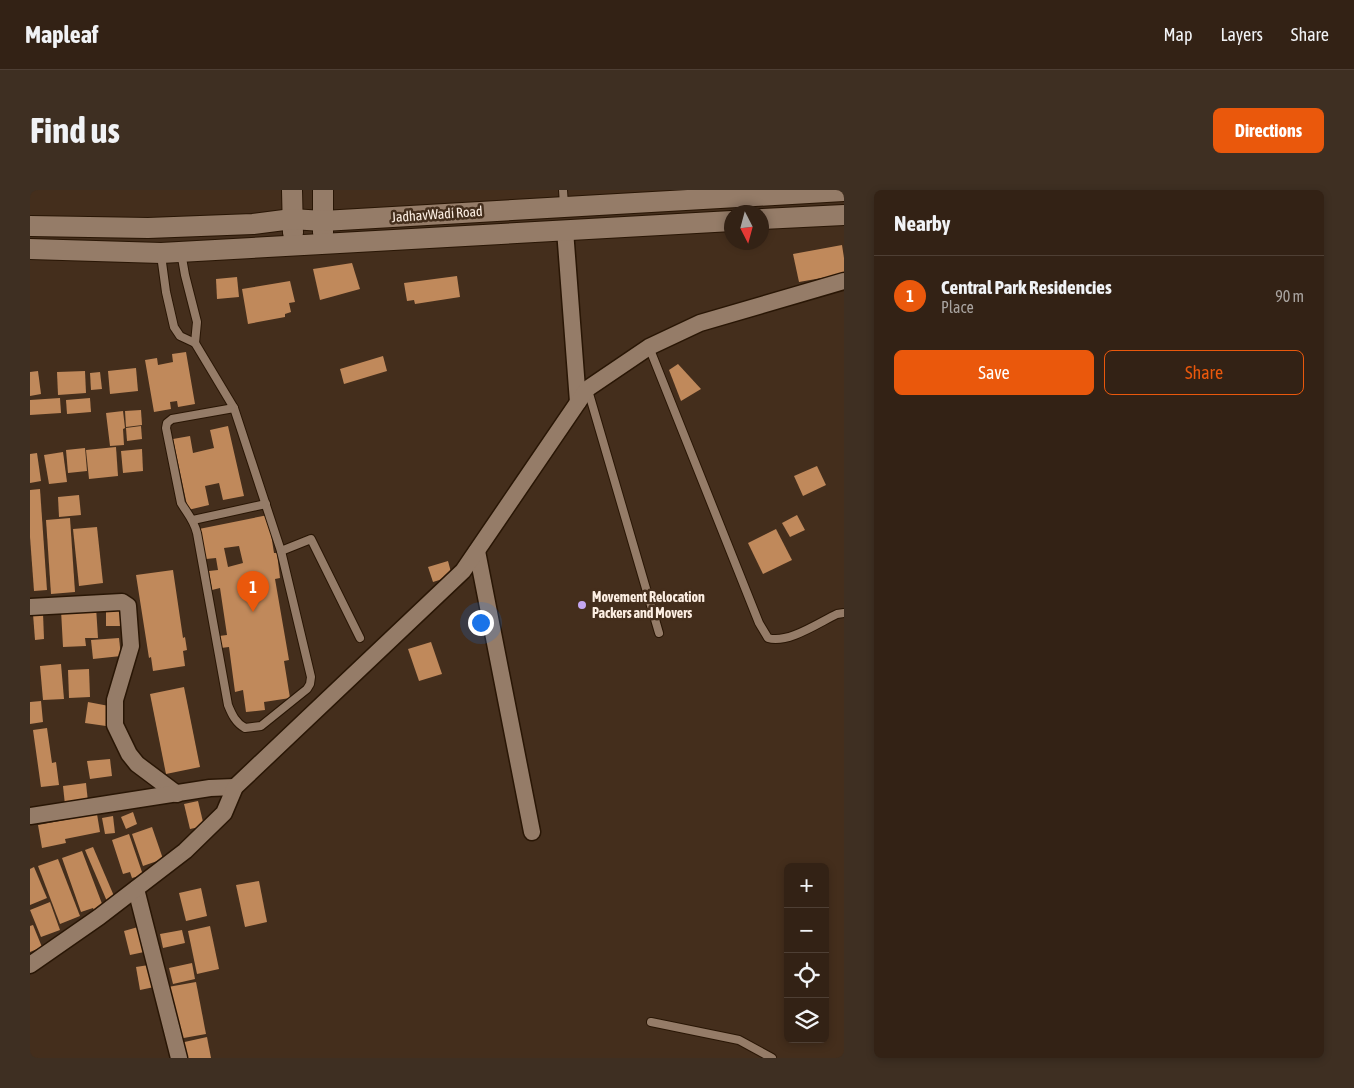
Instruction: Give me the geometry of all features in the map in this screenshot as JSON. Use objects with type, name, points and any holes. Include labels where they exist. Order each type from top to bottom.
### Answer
[{"type":"street","points":[[292,190],[293,245]]},
{"type":"street","points":[[323,190],[324,243]]},
{"type":"street","name":"JadhavWadi Road","points":[[30,226],[148,228],[253,224],[292,219],[323,221],[563,198],[844,192]]},
{"type":"street","points":[[769,219],[844,215]]},
{"type":"street","name":"JadhavWadi Road","points":[[30,249],[161,253],[724,221]]},
{"type":"street","points":[[565,230],[578,402]]},
{"type":"street","points":[[30,965],[99,917],[185,852],[224,813],[236,787],[463,571],[587,389],[649,347],[700,323],[844,281]]},
{"type":"street","points":[[477,551],[532,832]]},
{"type":"street","points":[[30,607],[122,602],[128,606],[131,646],[115,700],[115,725],[129,754],[138,764],[177,794]]},
{"type":"street","points":[[30,816],[210,788],[236,787]]},
{"type":"street","points":[[136,889],[179,1058]]},
{"type":"lane","points":[[181,251],[197,322],[195,343]]},
{"type":"lane","points":[[161,253],[166,292],[174,327],[180,336],[195,343],[234,408],[281,551],[311,677],[307,689],[261,726],[245,728],[236,720],[228,705],[197,533],[193,520],[186,513],[181,503],[166,428],[167,423],[172,419],[234,408]]},
{"type":"lane","points":[[649,347],[759,623],[768,638],[774,640],[787,638],[837,614],[844,613]]},
{"type":"lane","points":[[587,389],[659,633]]},
{"type":"lane","points":[[193,520],[266,504]]},
{"type":"lane","points":[[281,551],[311,539],[360,638]]},
{"type":"lane","points":[[651,1022],[739,1040],[772,1058]]},
{"type":"building","points":[[842,245],[844,274],[799,282],[793,254]]},
{"type":"building","points":[[352,263],[360,289],[320,300],[313,269]]},
{"type":"building","points":[[457,276],[460,297],[415,304],[414,300],[407,301],[404,283]]},
{"type":"building","points":[[237,277],[239,297],[217,299],[216,279]]},
{"type":"building","points":[[290,281],[295,302],[289,303],[291,312],[285,314],[285,317],[248,324],[242,289]]},
{"type":"building","points":[[186,352],[195,404],[178,407],[177,401],[170,402],[171,409],[154,412],[145,360],[157,358],[158,365],[173,362],[172,354]]},
{"type":"building","points":[[383,356],[387,371],[344,384],[340,369]]},
{"type":"building","points":[[678,364],[701,389],[681,401],[669,370]]},
{"type":"building","points":[[136,368],[138,391],[110,394],[108,371]]},
{"type":"building","points":[[38,371],[41,394],[30,396],[30,372]]},
{"type":"building","points":[[85,371],[86,393],[58,395],[57,372]]},
{"type":"building","points":[[100,372],[102,389],[91,390],[90,373]]},
{"type":"building","points":[[60,398],[61,413],[30,415],[30,400]]},
{"type":"building","points":[[90,398],[91,412],[67,414],[66,400]]},
{"type":"building","points":[[141,410],[142,425],[126,427],[125,411]]},
{"type":"building","points":[[123,411],[124,445],[110,446],[106,413]]},
{"type":"building","points":[[141,426],[142,439],[127,441],[126,428]]},
{"type":"building","points":[[228,426],[244,496],[223,500],[219,483],[205,486],[209,505],[188,510],[173,439],[190,436],[193,453],[214,448],[210,430]]},
{"type":"building","points":[[116,447],[118,476],[89,479],[86,450]]},
{"type":"building","points":[[85,448],[87,471],[68,473],[66,450]]},
{"type":"building","points":[[142,449],[143,471],[123,473],[121,451]]},
{"type":"building","points":[[63,452],[67,482],[49,484],[44,455]]},
{"type":"building","points":[[37,453],[41,481],[30,483],[30,454]]},
{"type":"building","points":[[817,466],[826,485],[803,496],[794,476]]},
{"type":"building","points":[[40,489],[47,590],[34,591],[30,537],[30,490]]},
{"type":"building","points":[[79,495],[81,515],[59,517],[58,497]]},
{"type":"building","points":[[268,515],[274,553],[277,553],[280,578],[275,579],[289,660],[284,661],[290,698],[264,702],[265,710],[246,712],[243,690],[235,692],[229,647],[221,648],[219,636],[227,635],[220,588],[212,590],[209,571],[218,570],[216,558],[206,559],[199,529]],"holes":[[[239,546],[243,563],[228,567],[224,548]]]},
{"type":"building","points":[[797,515],[805,530],[790,537],[782,523]]},
{"type":"building","points":[[70,518],[75,592],[51,594],[46,520]]},
{"type":"building","points":[[97,527],[103,583],[79,586],[73,529]]},
{"type":"building","points":[[776,529],[792,560],[763,574],[748,543]]},
{"type":"building","points":[[448,561],[452,576],[433,582],[428,567]]},
{"type":"building","points":[[173,570],[183,638],[185,637],[187,650],[183,651],[185,666],[153,671],[151,657],[149,658],[136,575]]},
{"type":"building","points":[[96,607],[98,638],[85,638],[86,646],[63,647],[61,610]]},
{"type":"building","points":[[126,607],[126,626],[106,626],[106,608]]},
{"type":"building","points":[[43,613],[44,639],[35,640],[33,614]]},
{"type":"building","points":[[119,638],[121,656],[93,659],[91,640]]},
{"type":"building","points":[[431,642],[442,674],[419,681],[408,649]]},
{"type":"building","points":[[61,664],[64,699],[43,700],[40,666]]},
{"type":"building","points":[[89,669],[90,697],[69,698],[68,670]]},
{"type":"building","points":[[184,687],[200,767],[166,774],[150,694]]},
{"type":"building","points":[[41,701],[43,722],[30,724],[30,702]]},
{"type":"building","points":[[88,702],[109,706],[106,726],[85,723]]},
{"type":"building","points":[[47,728],[52,763],[56,762],[59,785],[41,787],[33,730]]},
{"type":"building","points":[[110,759],[112,776],[90,779],[87,761]]},
{"type":"building","points":[[86,783],[88,802],[65,805],[63,786]]},
{"type":"building","points":[[198,801],[204,826],[190,829],[184,804]]},
{"type":"building","points":[[133,812],[137,824],[126,829],[121,817]]},
{"type":"building","points":[[97,814],[100,832],[65,839],[66,843],[42,848],[38,825]]},
{"type":"building","points":[[113,816],[115,833],[105,834],[102,818]]},
{"type":"building","points":[[152,827],[163,859],[143,866],[132,834]]},
{"type":"building","points":[[129,834],[143,875],[132,878],[130,872],[123,874],[112,840]]},
{"type":"building","points":[[93,847],[117,903],[109,906],[85,850]]},
{"type":"building","points":[[82,851],[104,909],[95,912],[93,908],[81,912],[62,858]]},
{"type":"building","points":[[58,859],[80,916],[60,924],[38,866]]},
{"type":"building","points":[[34,867],[47,898],[30,905],[30,869]]},
{"type":"building","points":[[259,881],[267,922],[245,927],[236,885]]},
{"type":"building","points":[[201,888],[207,916],[186,921],[179,893]]},
{"type":"building","points":[[50,902],[60,930],[41,937],[30,910]]},
{"type":"building","points":[[33,925],[42,947],[30,952],[30,926]]},
{"type":"building","points":[[145,925],[147,934],[139,937],[144,952],[130,955],[124,931]]},
{"type":"building","points":[[210,926],[219,969],[197,974],[188,931]]},
{"type":"building","points":[[182,930],[185,943],[163,948],[160,934]]},
{"type":"building","points":[[192,963],[195,979],[173,984],[169,968]]},
{"type":"building","points":[[155,964],[159,986],[140,990],[136,967]]},
{"type":"building","points":[[196,982],[206,1034],[178,1039],[168,987]]},
{"type":"building","points":[[207,1037],[211,1058],[183,1058],[180,1043]]},
{"type":"place","name":"Movement Relocation Packers and Movers","points":[[582,605]]},
{"type":"place","name":"Central Park Residencies","points":[[253,612]]}]
